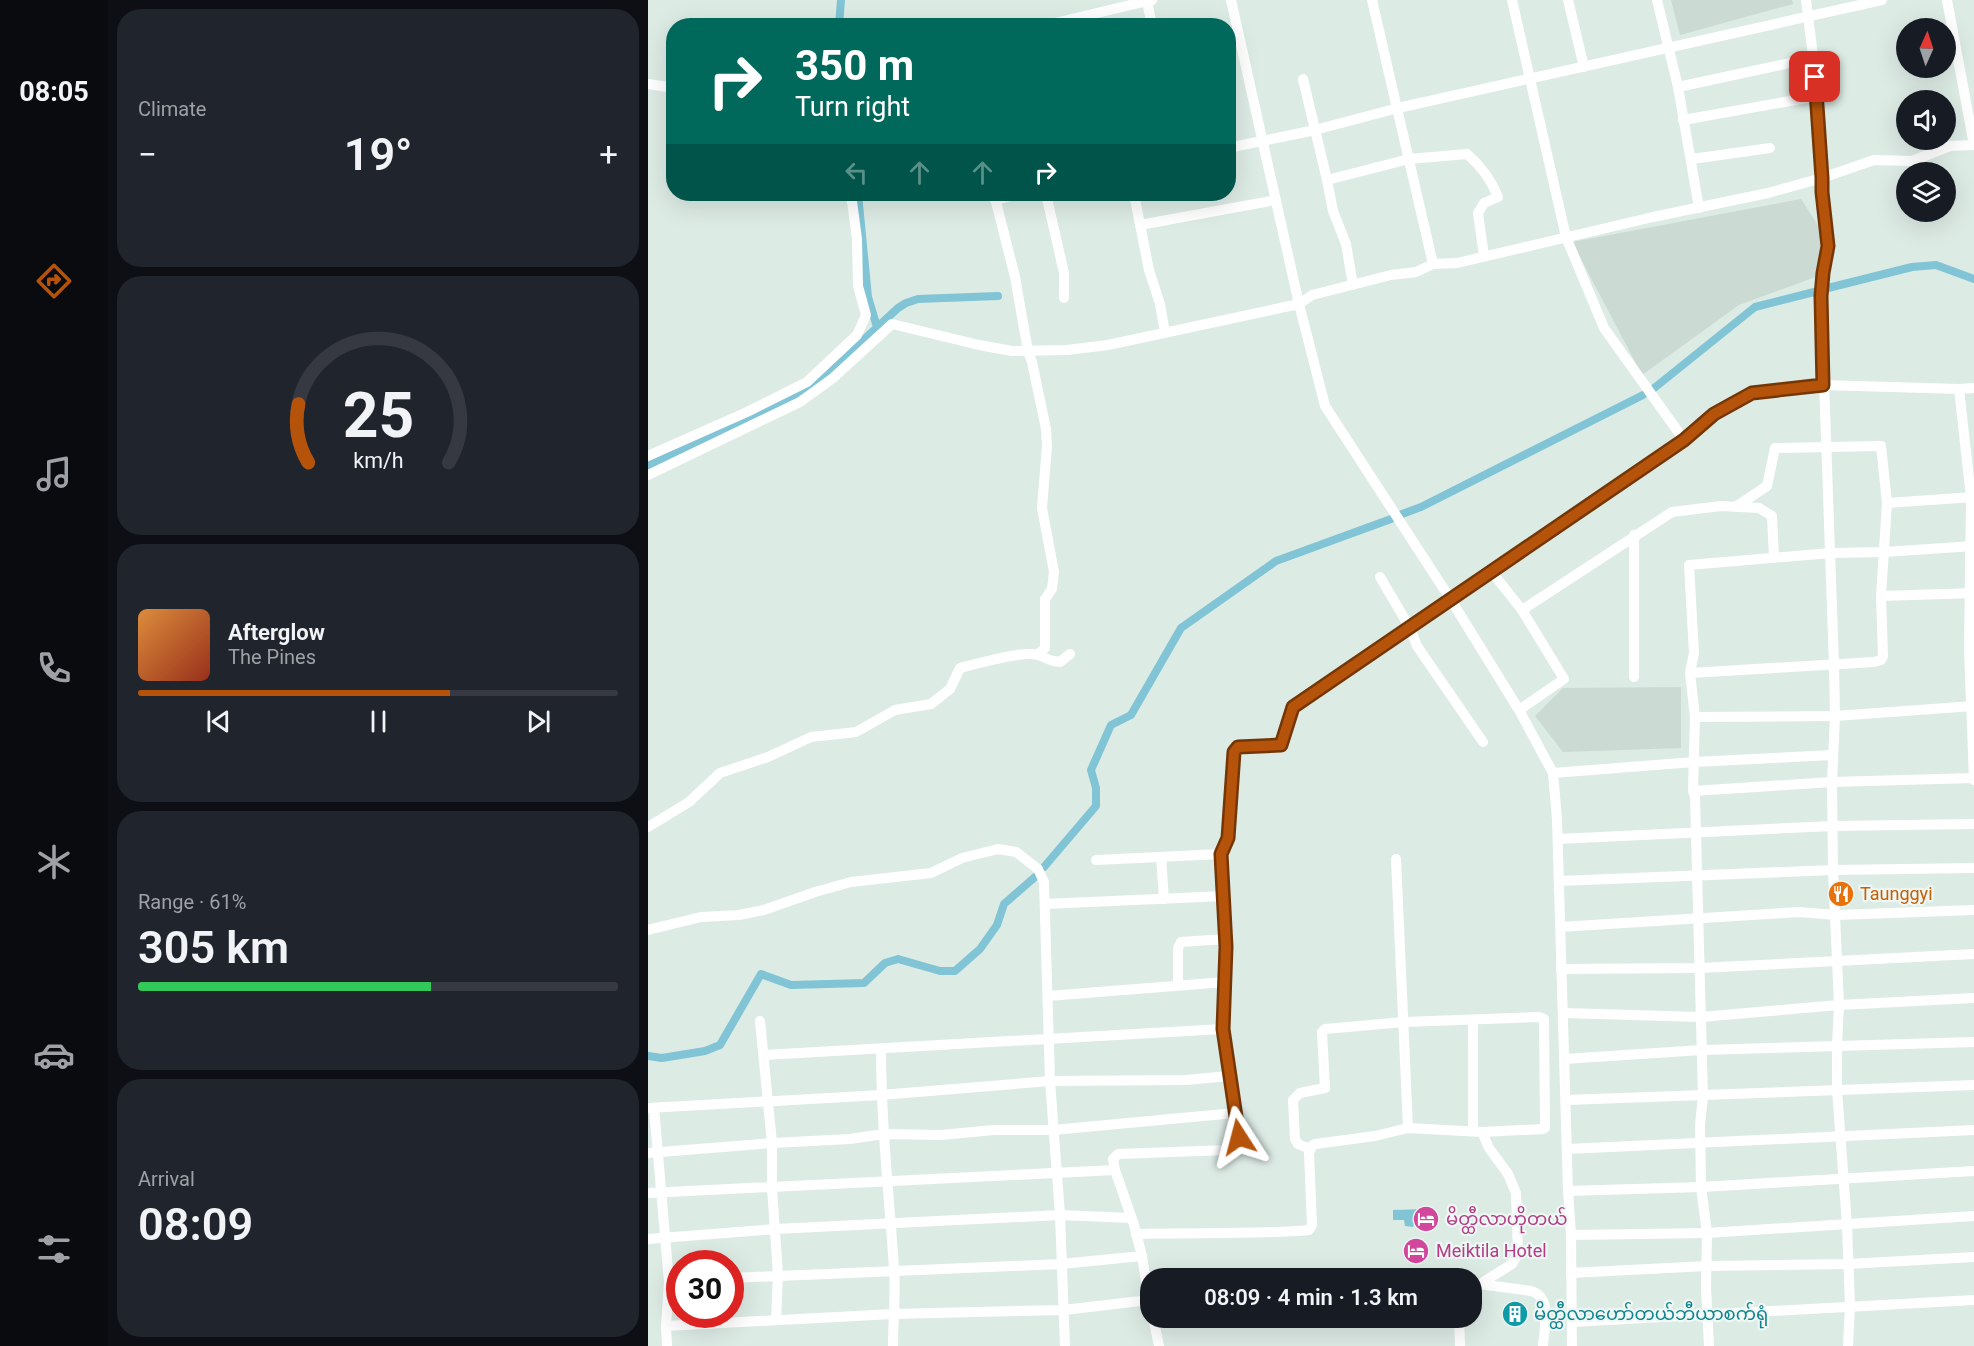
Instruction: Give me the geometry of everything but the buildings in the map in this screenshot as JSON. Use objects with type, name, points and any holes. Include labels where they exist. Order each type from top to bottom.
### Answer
[{"type":"street","points":[[1231,0],[1235,18]]},
{"type":"street","points":[[1372,0],[1433,264]]},
{"type":"street","points":[[1512,0],[1566,237],[1604,328],[1684,440]]},
{"type":"street","points":[[1568,0],[1584,67]]},
{"type":"street","points":[[1657,0],[1678,87],[1700,208]]},
{"type":"street","points":[[1806,0],[1818,96],[1822,192],[1828,246],[1821,296],[1834,665],[1835,716],[1832,782],[1839,1005],[1837,1090],[1845,1178],[1850,1306],[1848,1346]]},
{"type":"street","points":[[1236,146],[1882,0]]},
{"type":"street","points":[[648,475],[800,402],[833,378],[892,324],[979,345],[1029,351],[1108,345],[1299,304],[1312,296],[1391,275],[1416,272],[1433,264],[1457,263],[1768,193],[1874,160],[1912,161],[1950,146],[1974,145],[1947,0]]},
{"type":"street","points":[[1074,18],[1149,1],[1151,18]]},
{"type":"street","points":[[1091,14],[1092,18]]},
{"type":"street","points":[[1236,22],[1299,304],[1325,406],[1451,600],[1519,710],[1553,773],[1558,839],[1571,1235],[1572,1346]]},
{"type":"street","points":[[1678,87],[1813,58]]},
{"type":"street","points":[[1303,79],[1333,212],[1346,244],[1353,285]]},
{"type":"street","points":[[648,84],[666,87]]},
{"type":"street","points":[[1683,120],[1818,96]]},
{"type":"street","points":[[1692,159],[1770,148]]},
{"type":"street","points":[[1327,180],[1409,159],[1467,154],[1481,166],[1494,185],[1498,197],[1484,203],[1478,213],[1484,256]]},
{"type":"street","points":[[1140,225],[1276,200]]},
{"type":"street","points":[[648,456],[747,412],[807,382],[857,335],[866,315],[858,286],[857,239],[852,201]]},
{"type":"street","points":[[648,827],[689,802],[720,773],[768,757],[811,737],[856,732],[895,710],[931,704],[950,690],[960,668],[1006,657],[1038,654],[1045,648],[1045,599],[1052,589],[1054,572],[1042,508],[1047,446],[1046,429],[1015,277],[996,201]]},
{"type":"street","points":[[1048,201],[1064,273],[1064,298]]},
{"type":"street","points":[[1135,201],[1149,270],[1160,304],[1165,333]]},
{"type":"street","points":[[1144,1268],[1136,1234],[1114,1170],[1113,1159],[1118,1154],[1228,1150],[1237,1146],[1239,1137],[1223,1029],[1226,939],[1221,854],[1228,838],[1234,752],[1238,747],[1281,745],[1293,707],[1684,440],[1714,414],[1752,393],[1823,385],[1974,388]]},
{"type":"street","points":[[1693,791],[1832,782],[1974,778],[1973,497],[1959,389]]},
{"type":"street","points":[[1690,673],[1834,665],[1881,660],[1883,656],[1881,596],[1887,503],[1881,446],[1775,448],[1767,486],[1737,506]]},
{"type":"street","points":[[1887,503],[1973,497]]},
{"type":"street","points":[[1522,610],[1672,512],[1721,506],[1759,508],[1772,516],[1774,558]]},
{"type":"street","points":[[1634,535],[1634,677]]},
{"type":"street","points":[[1709,1346],[1707,1233],[1701,1187],[1700,1143],[1703,1096],[1695,797],[1693,791],[1695,717],[1690,673],[1694,653],[1689,565],[1831,553],[1972,546]]},
{"type":"street","points":[[1491,572],[1522,610],[1564,679],[1519,710]]},
{"type":"street","points":[[1380,577],[1410,628],[1417,646],[1483,742]]},
{"type":"street","points":[[1881,596],[1972,594]]},
{"type":"street","points":[[1038,654],[1048,661],[1060,662],[1070,654]]},
{"type":"street","points":[[1695,717],[1835,716],[1972,706]]},
{"type":"street","points":[[1553,773],[1694,762],[1832,755]]},
{"type":"street","points":[[1558,839],[1833,826],[1974,824]]},
{"type":"street","points":[[648,930],[701,917],[739,915],[764,910],[851,882],[931,873],[962,858],[998,849],[1016,852],[1038,869],[1044,882],[1050,1081],[1060,1215],[1060,1264],[1065,1346]]},
{"type":"street","points":[[1096,860],[1221,854]]},
{"type":"street","points":[[1161,856],[1164,899]]},
{"type":"street","points":[[1396,859],[1408,1128]]},
{"type":"street","points":[[1559,881],[1833,870],[1974,868]]},
{"type":"street","points":[[1045,904],[1224,896]]},
{"type":"street","points":[[1560,927],[1799,912],[1836,915],[1974,910]]},
{"type":"street","points":[[1178,985],[1178,948],[1181,942],[1226,939]]},
{"type":"street","points":[[1562,969],[1700,968],[1974,954]]},
{"type":"street","points":[[1048,996],[1225,982]]},
{"type":"street","points":[[1563,1014],[1701,1017],[1839,1005],[1974,998]]},
{"type":"street","points":[[1136,1234],[1260,1233],[1310,1230],[1312,1225],[1310,1149],[1315,1144],[1375,1136],[1408,1128],[1477,1131],[1545,1128],[1544,1019],[1539,1017],[1404,1023],[1325,1029],[1322,1032],[1325,1088],[1300,1093],[1293,1100],[1296,1140],[1298,1144],[1310,1149]]},
{"type":"street","points":[[1473,1020],[1477,1131],[1508,1174],[1516,1193],[1518,1253],[1512,1264],[1482,1283]]},
{"type":"street","points":[[760,1021],[772,1143],[772,1188],[778,1275],[776,1320]]},
{"type":"street","points":[[764,1055],[1223,1029]]},
{"type":"street","points":[[1564,1059],[1702,1050],[1974,1042]]},
{"type":"street","points":[[881,1049],[886,1182],[894,1270],[893,1346]]},
{"type":"street","points":[[668,1250],[653,1154],[651,1108],[881,1095],[1050,1081],[1186,1080],[1229,1076]]},
{"type":"street","points":[[1566,1100],[1974,1085]]},
{"type":"street","points":[[653,1154],[884,1134],[941,1135],[994,1130],[1053,1130],[1235,1113]]},
{"type":"street","points":[[1568,1149],[1974,1130]]},
{"type":"street","points":[[648,1194],[1114,1170]]},
{"type":"street","points":[[1568,1191],[1701,1187],[1974,1171]]},
{"type":"street","points":[[648,1239],[776,1229],[1060,1215],[1131,1218]]},
{"type":"street","points":[[1571,1235],[1707,1233],[1974,1216]]},
{"type":"street","points":[[744,1277],[1060,1264],[1142,1256]]},
{"type":"street","points":[[1571,1273],[1706,1266],[1848,1264],[1974,1257]]},
{"type":"street","points":[[1482,1288],[1538,1293],[1545,1304],[1544,1346]]},
{"type":"street","points":[[1572,1322],[1974,1300]]},
{"type":"street","points":[[744,1322],[893,1314],[1064,1310],[1140,1305]]},
{"type":"street","points":[[666,1328],[667,1346]]},
{"type":"street","points":[[1155,1328],[1159,1346]]},
{"type":"street","points":[[1459,1328],[1460,1346]]},
{"type":"shaded area","points":[[1671,0],[1792,0],[1793,4],[1680,35]]},
{"type":"shaded area","points":[[1801,199],[1823,233],[1821,275],[1739,305],[1642,375],[1572,242]]},
{"type":"shaded area","points":[[1681,687],[1681,748],[1563,752],[1535,716],[1563,688]]},
{"type":"water","points":[[1426,1209],[1427,1219],[1415,1220],[1413,1227],[1405,1226],[1404,1220],[1393,1220],[1393,1210]]},
{"type":"waterway","points":[[840,18],[841,0]]},
{"type":"waterway","points":[[859,201],[868,297],[877,327]]},
{"type":"waterway","points":[[1828,288],[1912,267],[1936,265],[1974,279]]},
{"type":"waterway","points":[[1653,389],[1755,307],[1818,291]]},
{"type":"waterway","points":[[648,466],[815,385],[906,303],[918,299],[998,296]]},
{"type":"waterway","points":[[1402,514],[1421,507],[1643,395]]},
{"type":"waterway","points":[[1044,867],[1096,806],[1096,788],[1091,770],[1111,725],[1131,715],[1181,628],[1276,561],[1391,519]]},
{"type":"waterway","points":[[648,1056],[662,1058],[705,1051],[720,1045],[761,974],[791,985],[864,983],[885,963],[898,959],[940,971],[955,971],[980,949],[997,925],[1004,904],[1035,877]]},
{"type":"place","name":"Taunggyi","points":[[1841,894]]},
{"type":"place","name":"မိတ္ထီလာဟိုတယ်","points":[[1426,1219]]},
{"type":"place","name":"Meiktila Hotel","points":[[1416,1251]]},
{"type":"place","name":"မိတ္ထီလာဟော်တယ်ဘီယာစက်ရုံ","points":[[1515,1314]]},
{"type":"route","points":[[1239,1137],[1223,1029],[1226,947],[1221,854],[1228,838],[1234,752],[1238,747],[1281,745],[1293,707],[1684,440],[1714,414],[1752,393],[1823,385],[1821,296],[1828,246],[1822,192],[1818,96],[1815,77]]}]
